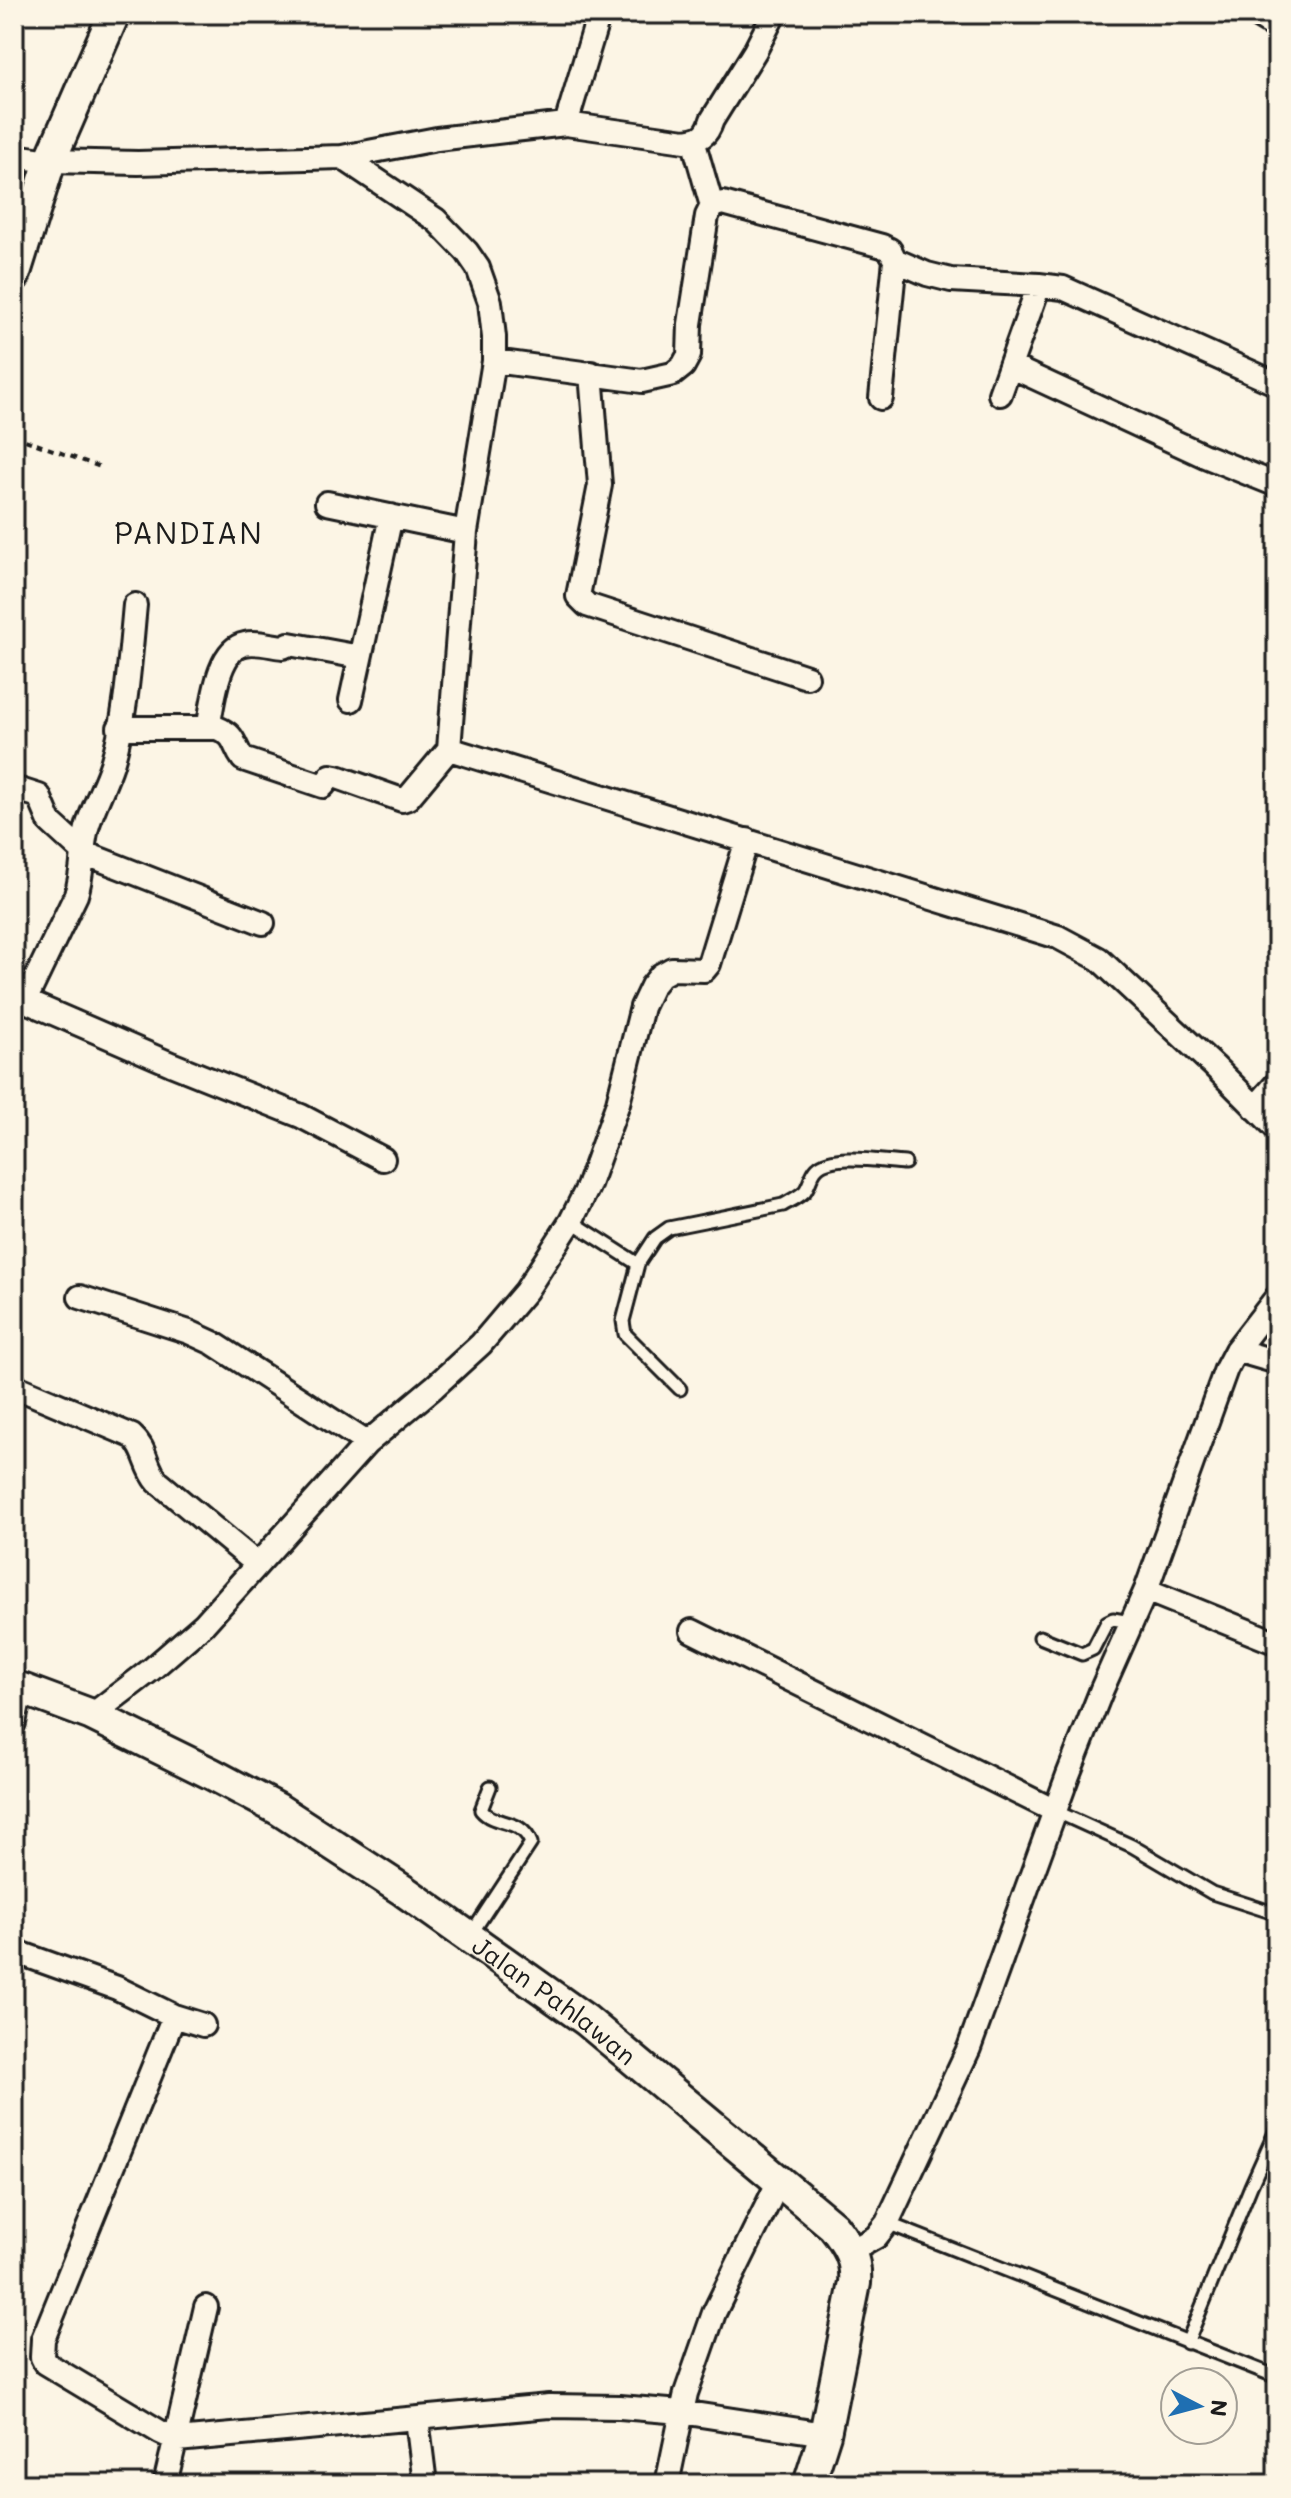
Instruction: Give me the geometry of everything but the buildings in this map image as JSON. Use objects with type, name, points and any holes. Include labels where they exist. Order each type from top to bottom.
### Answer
[{"type":"main road","points":[[14,276],[50,161],[114,14]]},
{"type":"main road","name":"Jalan Pahlawan","points":[[18,1688],[92,1715],[278,1809],[470,1936],[652,2073],[778,2183],[833,2226],[851,2251]]},
{"type":"main road","points":[[809,2484],[825,2434],[855,2283],[856,2265],[851,2251]]},
{"type":"street","points":[[566,124],[599,14]]},
{"type":"street","points":[[14,156],[50,161],[138,163],[342,157],[437,139],[566,124],[693,140],[702,138],[709,130],[774,14]]},
{"type":"street","points":[[1254,14],[1277,28]]},
{"type":"street","points":[[494,361],[642,381],[673,374],[683,366],[689,355],[690,324],[707,216],[712,206],[693,140]]},
{"type":"street","points":[[119,728],[217,728],[228,732],[243,759],[323,786],[331,776],[337,777],[402,800],[408,798],[449,749],[466,532],[494,361],[490,302],[478,268],[436,220],[342,157]]},
{"type":"street","points":[[712,206],[723,203],[736,205],[890,250],[895,260],[881,398]]},
{"type":"street","points":[[895,260],[927,274],[951,280],[1063,288],[1277,384]]},
{"type":"street","points":[[1000,394],[1039,285]]},
{"type":"street","points":[[1010,366],[1205,456],[1277,485]]},
{"type":"street","points":[[591,373],[600,485],[578,596],[587,605],[807,677]]},
{"type":"street","points":[[327,503],[466,532]]},
{"type":"street","points":[[351,700],[391,516]]},
{"type":"street","points":[[135,605],[119,728],[111,766],[88,823],[81,879],[76,895],[19,999],[301,1116],[383,1159]]},
{"type":"street","points":[[208,728],[221,665],[237,647],[246,643],[283,647],[289,644],[360,657]]},
{"type":"street","points":[[449,749],[1079,946],[1099,959],[1277,1129]]},
{"type":"street","points":[[14,788],[39,796],[50,822],[84,853],[263,923]]},
{"type":"street","points":[[92,1715],[204,1624],[367,1443],[481,1344],[526,1291],[571,1221],[588,1187],[618,1103],[642,1007],[661,975],[672,969],[704,970],[709,964],[747,840]]},
{"type":"street","points":[[1255,1108],[1277,1083]]},
{"type":"street","points":[[80,1297],[189,1332],[213,1343],[367,1443]]},
{"type":"street","points":[[851,2251],[876,2237],[887,2223],[960,2069],[1102,1689],[1146,1590],[1213,1400],[1236,1350],[1277,1297]]},
{"type":"street","points":[[1236,1350],[1277,1362]]},
{"type":"street","points":[[14,1386],[132,1436],[140,1443],[150,1473],[158,1482],[257,1564]]},
{"type":"street","points":[[1146,1590],[1277,1643]]},
{"type":"street","points":[[692,1631],[1055,1811]]},
{"type":"street","points":[[14,1723],[18,1688]]},
{"type":"street","points":[[14,1951],[117,1988],[174,2016],[203,2025]]},
{"type":"street","points":[[174,2016],[43,2339],[42,2357],[45,2363],[177,2440],[549,2406],[681,2412],[825,2434]]},
{"type":"street","points":[[667,2484],[681,2412],[714,2313],[778,2183]]},
{"type":"street","points":[[165,2484],[206,2307]]},
{"type":"street","points":[[417,2419],[425,2484]]},
{"type":"lane","points":[[680,1389],[625,1334],[623,1328],[638,1264],[655,1238],[669,1228],[783,1205],[805,1190],[814,1170],[835,1159],[905,1163]]},
{"type":"lane","points":[[571,1221],[638,1264]]},
{"type":"lane","points":[[1040,1637],[1082,1654],[1093,1649],[1107,1622],[1113,1619],[1131,1622]]},
{"type":"lane","points":[[470,1936],[531,1843],[528,1834],[521,1828],[485,1815],[481,1810],[490,1787]]},
{"type":"lane","points":[[1055,1811],[1132,1846],[1212,1893],[1277,1914]]},
{"type":"lane","points":[[1187,2343],[1277,2128]]},
{"type":"lane","points":[[887,2223],[1277,2377]]},
{"type":"path","points":[[14,436],[103,468]]},
{"type":"district","name":"PANDIAN","points":[[189,532]]}]
